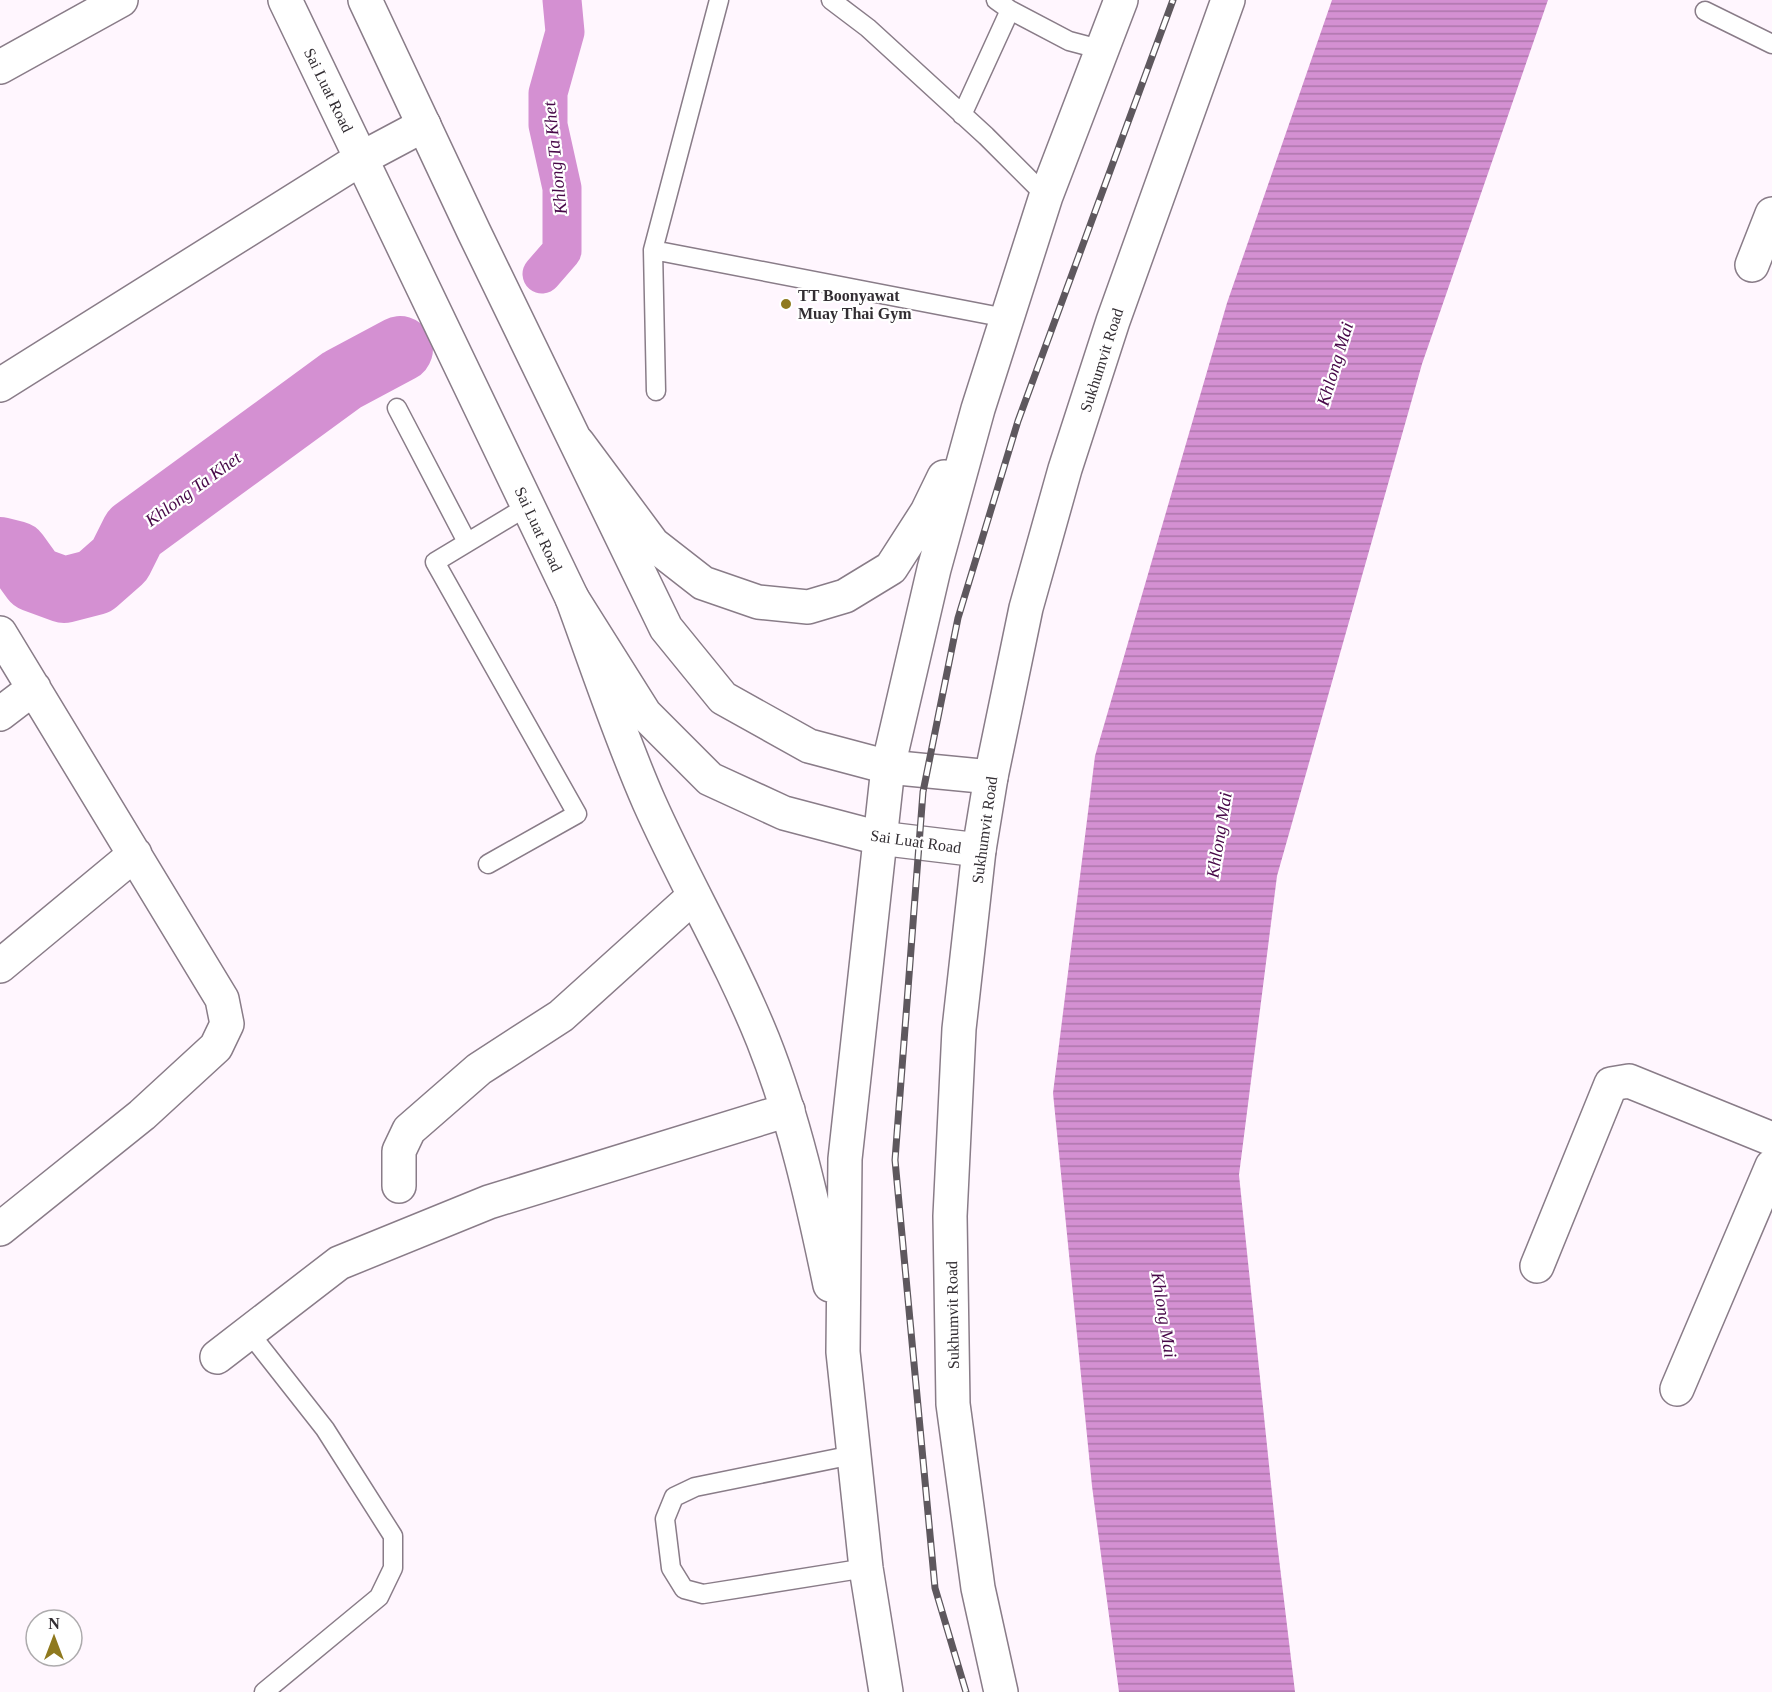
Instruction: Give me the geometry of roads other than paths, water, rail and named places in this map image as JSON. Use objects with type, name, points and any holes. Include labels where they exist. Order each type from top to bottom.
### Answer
[{"type":"main road","points":[[0,67],[121,0]]},
{"type":"main road","name":"Sai Luat Road","points":[[285,0],[572,598],[645,714],[710,779],[784,813],[879,838],[980,850]]},
{"type":"main road","points":[[365,0],[474,232],[666,628],[723,698],[809,746],[888,767],[991,777]]},
{"type":"main road","points":[[843,1352],[845,1159],[888,767],[941,541],[978,409],[1046,196],[1121,0]]},
{"type":"main road","name":"Sukhumvit Road","points":[[1001,1692],[978,1588],[953,1404],[950,1216],[959,1029],[980,850],[991,777],[1026,608],[1065,469],[1113,321],[1228,0]]},
{"type":"main road","points":[[0,385],[362,158],[424,125]]},
{"type":"main road","points":[[1752,265],[1772,214]]},
{"type":"main road","points":[[578,443],[653,544],[703,583],[758,602],[808,607],[845,596],[891,568],[927,512],[978,409]]},
{"type":"main road","points":[[572,598],[649,801],[736,979],[788,1110],[820,1236],[843,1352],[866,1568],[886,1692]]},
{"type":"main road","points":[[0,633],[222,999],[227,1024],[216,1047],[142,1115],[0,1229]]},
{"type":"main road","points":[[0,714],[34,688]]},
{"type":"main road","points":[[0,966],[135,854]]},
{"type":"main road","points":[[399,1186],[399,1151],[409,1130],[479,1069],[561,1016],[694,896]]},
{"type":"main road","points":[[1538,1266],[1611,1084],[1629,1081],[1772,1139]]},
{"type":"main road","points":[[217,1357],[339,1263],[489,1202],[788,1110]]},
{"type":"main road","points":[[1677,1389],[1772,1166]]},
{"type":"lane","points":[[656,391],[653,250],[718,0]]},
{"type":"lane","points":[[831,0],[868,28],[1046,196]]},
{"type":"lane","points":[[962,115],[1003,5],[1069,41],[1102,50]]},
{"type":"lane","points":[[1705,11],[1772,44]]},
{"type":"lane","points":[[653,250],[1006,318]]},
{"type":"lane","points":[[397,408],[467,542]]},
{"type":"lane","points":[[488,864],[577,814],[435,562],[528,506]]},
{"type":"lane","points":[[248,1331],[325,1429],[393,1536],[393,1568],[380,1597],[264,1692]]},
{"type":"lane","points":[[854,1455],[695,1487],[674,1497],[665,1519],[671,1568],[684,1589],[703,1594],[866,1568]]},
{"type":"water","name":"Khlong Mai","points":[[1332,0],[1548,0],[1422,364],[1277,876],[1239,1175],[1295,1692],[1119,1692],[1092,1486],[1053,1093],[1095,756],[1227,303]]},
{"type":"waterway","name":"Khlong Ta Khet","points":[[542,274],[562,251],[562,188],[548,125],[548,93],[565,32],[562,0]]},
{"type":"waterway","name":"Khlong Ta Khet","points":[[0,550],[16,554],[34,579],[64,590],[95,582],[120,560],[134,532],[342,380],[400,349]]},
{"type":"railway","points":[[966,1692],[935,1588],[895,1160],[923,792],[958,618],[1018,421],[1173,0]]},
{"type":"place","name":"TT Boonyawat Muay Thai Gym","points":[[786,304]]}]
